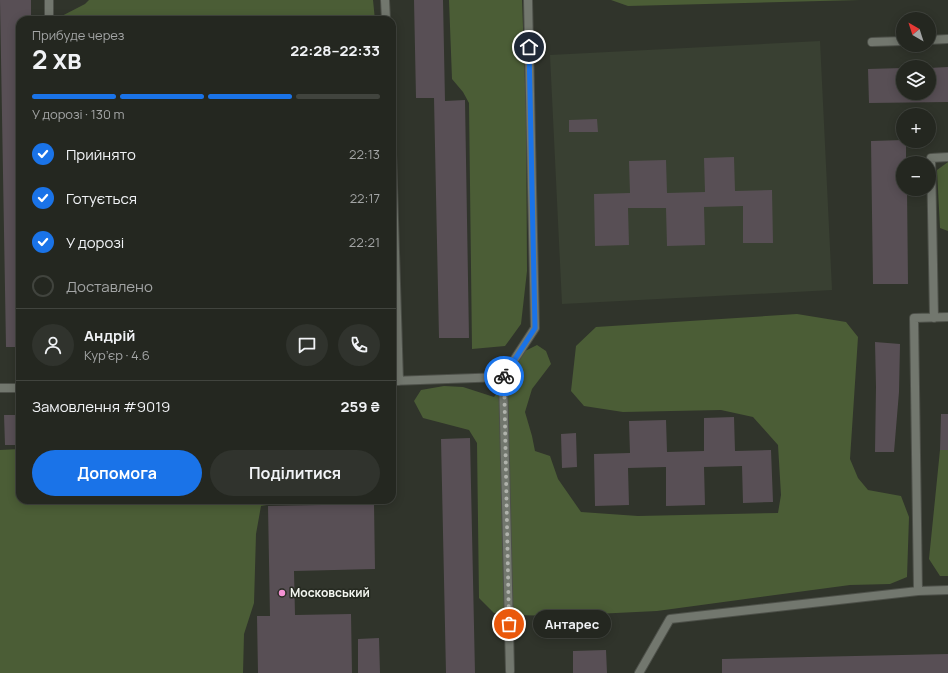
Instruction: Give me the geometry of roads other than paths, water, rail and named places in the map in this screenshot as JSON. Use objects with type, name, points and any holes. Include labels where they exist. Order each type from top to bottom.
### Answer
[{"type":"lane","points":[[49,0],[49,16]]},
{"type":"lane","points":[[385,0],[386,16]]},
{"type":"lane","points":[[510,671],[503,377],[535,328],[528,0]]},
{"type":"lane","points":[[936,40],[948,39]]},
{"type":"lane","points":[[872,42],[896,41]]},
{"type":"lane","points":[[934,318],[931,158],[948,157]]},
{"type":"lane","points":[[918,591],[914,318],[948,317]]},
{"type":"lane","points":[[396,381],[503,377]]},
{"type":"lane","points":[[0,388],[16,388]]},
{"type":"lane","points":[[639,673],[670,619],[918,591],[948,590]]},
{"type":"place","name":"Московський","points":[[282,593]]},
{"type":"place","name":"Антарес","points":[[509,624]]}]
